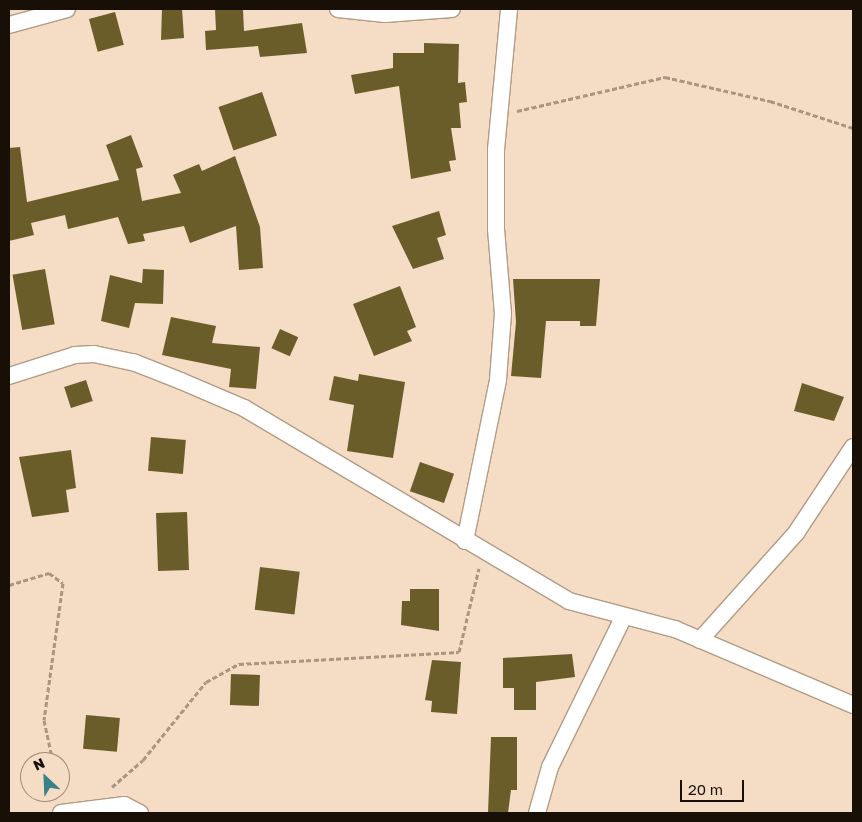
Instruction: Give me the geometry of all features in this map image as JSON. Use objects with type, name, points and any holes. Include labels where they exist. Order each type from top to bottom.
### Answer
[{"type":"street","points":[[9,25],[67,9]]},
{"type":"street","points":[[338,9],[385,14],[452,9]]},
{"type":"street","points":[[465,541],[498,380],[503,314],[496,189],[502,114],[502,58],[509,9]]},
{"type":"street","points":[[9,376],[75,355],[108,355],[133,362],[244,408],[482,552],[569,601],[700,640],[853,705]]},
{"type":"street","points":[[700,640],[796,533],[853,447]]},
{"type":"street","points":[[537,813],[550,767],[624,616]]},
{"type":"street","points":[[61,813],[124,804],[140,813]]},
{"type":"path","points":[[502,114],[665,77],[770,101],[853,128]]},
{"type":"path","points":[[86,809],[139,765],[206,682],[239,664],[459,652],[482,552]]},
{"type":"path","points":[[9,585],[49,573],[62,583],[44,720],[50,752]]},
{"type":"building","points":[[162,9],[182,9],[184,38],[161,40]]},
{"type":"building","points":[[215,9],[243,9],[244,31],[302,23],[307,53],[260,57],[258,46],[206,50],[205,31],[216,30]]},
{"type":"building","points":[[115,12],[124,45],[98,52],[89,19]]},
{"type":"building","points":[[424,43],[459,44],[458,83],[465,82],[467,102],[459,103],[461,128],[451,128],[456,160],[449,161],[451,171],[411,179],[399,86],[355,94],[351,75],[393,68],[393,53],[424,53]]},
{"type":"building","points":[[262,92],[277,135],[233,150],[219,107]]},
{"type":"building","points":[[131,135],[143,167],[136,169],[142,201],[181,193],[173,175],[199,164],[202,171],[235,156],[260,227],[263,268],[239,270],[236,226],[190,243],[184,226],[143,234],[145,241],[128,244],[118,217],[68,229],[65,215],[31,223],[34,235],[9,241],[9,148],[20,147],[27,202],[119,180],[106,145]]},
{"type":"building","points":[[439,211],[446,235],[437,238],[444,259],[413,269],[392,226]]},
{"type":"building","points":[[45,269],[55,324],[22,330],[13,275]]},
{"type":"building","points":[[143,269],[164,270],[163,304],[135,303],[129,328],[101,321],[110,275],[142,283]]},
{"type":"building","points":[[513,279],[600,279],[596,326],[580,326],[580,321],[546,321],[541,378],[511,376],[516,322]]},
{"type":"building","points":[[400,286],[416,327],[407,331],[412,341],[374,356],[353,304]]},
{"type":"building","points":[[171,317],[216,326],[212,343],[260,347],[256,389],[229,387],[231,369],[162,355]]},
{"type":"building","points":[[280,329],[298,337],[290,356],[271,348]]},
{"type":"building","points":[[359,374],[405,382],[393,458],[347,451],[354,405],[329,400],[334,376],[358,381]]},
{"type":"building","points":[[86,380],[93,401],[71,408],[64,387]]},
{"type":"building","points":[[802,383],[844,397],[834,421],[794,411]]},
{"type":"building","points":[[151,437],[186,440],[183,474],[148,471]]},
{"type":"building","points":[[71,450],[76,488],[66,490],[69,512],[32,517],[19,457]]},
{"type":"building","points":[[420,462],[454,474],[444,503],[410,491]]},
{"type":"building","points":[[187,512],[189,570],[158,571],[156,513]]},
{"type":"building","points":[[260,567],[300,572],[294,615],[255,610]]},
{"type":"building","points":[[410,589],[439,589],[439,631],[401,625],[402,601],[410,601]]},
{"type":"building","points":[[572,654],[575,677],[536,682],[536,710],[514,710],[514,688],[503,688],[503,658]]},
{"type":"building","points":[[432,660],[461,662],[457,714],[431,712],[432,701],[425,700]]},
{"type":"building","points":[[231,674],[260,675],[259,706],[230,705]]},
{"type":"building","points":[[86,715],[120,718],[117,752],[83,749]]},
{"type":"building","points":[[491,737],[517,737],[517,790],[511,790],[508,813],[488,813]]}]
